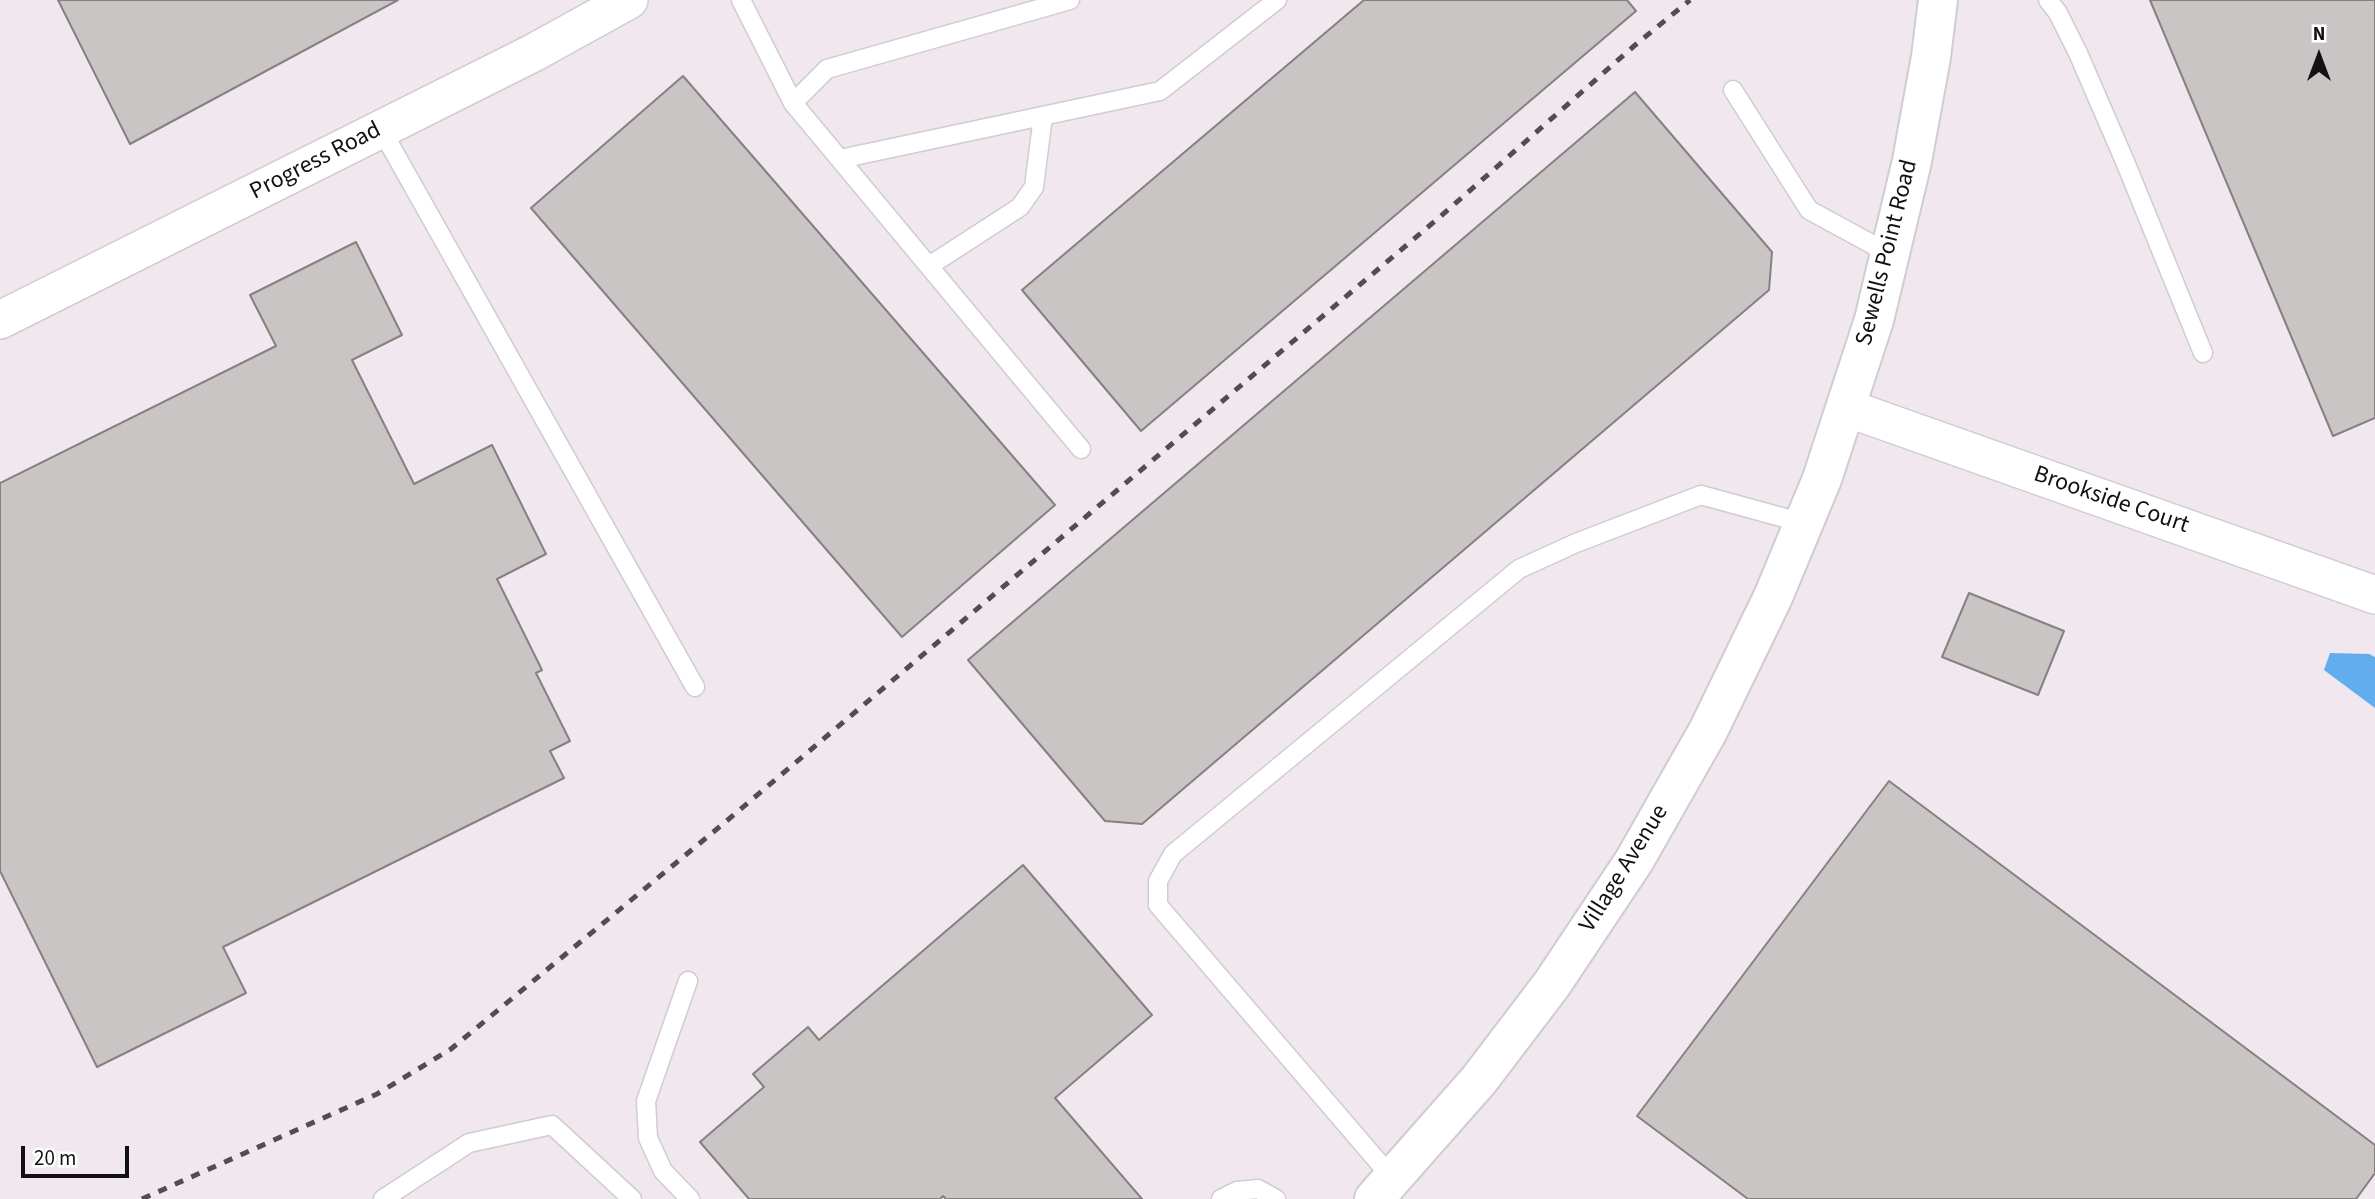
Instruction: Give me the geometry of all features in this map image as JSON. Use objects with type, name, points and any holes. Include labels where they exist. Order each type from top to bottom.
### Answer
[{"type":"street","name":"Progress Road","points":[[0,320],[533,53],[629,0]]},
{"type":"street","name":"Sewells Point Road","points":[[1808,511],[1847,408],[1874,320],[1917,135],[1938,0]]},
{"type":"street","name":"Brookside Court","points":[[1847,408],[2375,595]]},
{"type":"street","name":"Village Avenue","points":[[1386,1192],[1479,1080],[1544,995],[1634,861],[1708,731],[1773,597],[1808,511]]},
{"type":"lane","points":[[741,0],[793,103],[1081,449]]},
{"type":"lane","points":[[793,103],[827,69],[1070,0]]},
{"type":"lane","points":[[840,159],[1160,92],[1277,0]]},
{"type":"lane","points":[[2048,0],[2058,13],[2078,53],[2203,353]]},
{"type":"lane","points":[[1733,90],[1809,209],[1890,254]]},
{"type":"lane","points":[[929,266],[1020,206],[1034,187],[1043,116]]},
{"type":"lane","points":[[381,130],[695,687]]},
{"type":"lane","points":[[1386,1192],[1158,905],[1158,881],[1173,854],[1519,569],[1576,543],[1701,495],[1808,511]]},
{"type":"lane","points":[[688,981],[646,1101],[648,1138],[663,1171],[690,1199]]},
{"type":"lane","points":[[383,1199],[469,1143],[552,1125],[632,1199]]},
{"type":"lane","points":[[1221,1199],[1237,1191],[1258,1189],[1276,1199]]},
{"type":"shaded area","points":[[0,0],[2375,0],[2375,1199],[0,1199]]},
{"type":"water","points":[[2330,653],[2369,654],[2375,657],[2375,708],[2324,670]]},
{"type":"building","points":[[58,0],[398,0],[130,144]]},
{"type":"building","points":[[1364,0],[1627,0],[1636,11],[1141,431],[1022,290]]},
{"type":"building","points":[[2150,0],[2375,0],[2375,418],[2333,436]]},
{"type":"building","points":[[683,76],[1055,505],[902,637],[531,208]]},
{"type":"building","points":[[1635,92],[1772,252],[1769,290],[1142,824],[1105,821],[968,660]]},
{"type":"building","points":[[356,242],[402,335],[352,360],[414,484],[492,445],[546,554],[497,579],[542,670],[536,673],[570,741],[550,751],[564,778],[223,947],[246,993],[97,1067],[0,871],[0,483],[276,346],[250,295]]},
{"type":"building","points":[[1969,593],[2064,631],[2038,695],[1942,657]]},
{"type":"building","points":[[1889,781],[2375,1145],[2375,1173],[2356,1199],[1748,1199],[1637,1116]]},
{"type":"building","points":[[1023,865],[1152,1015],[1055,1098],[1142,1199],[946,1199],[943,1196],[940,1199],[749,1199],[700,1142],[764,1087],[753,1074],[808,1027],[819,1040]]},
{"type":"railway","points":[[142,1199],[377,1094],[451,1049],[723,824],[1441,216],[1690,0]]}]
